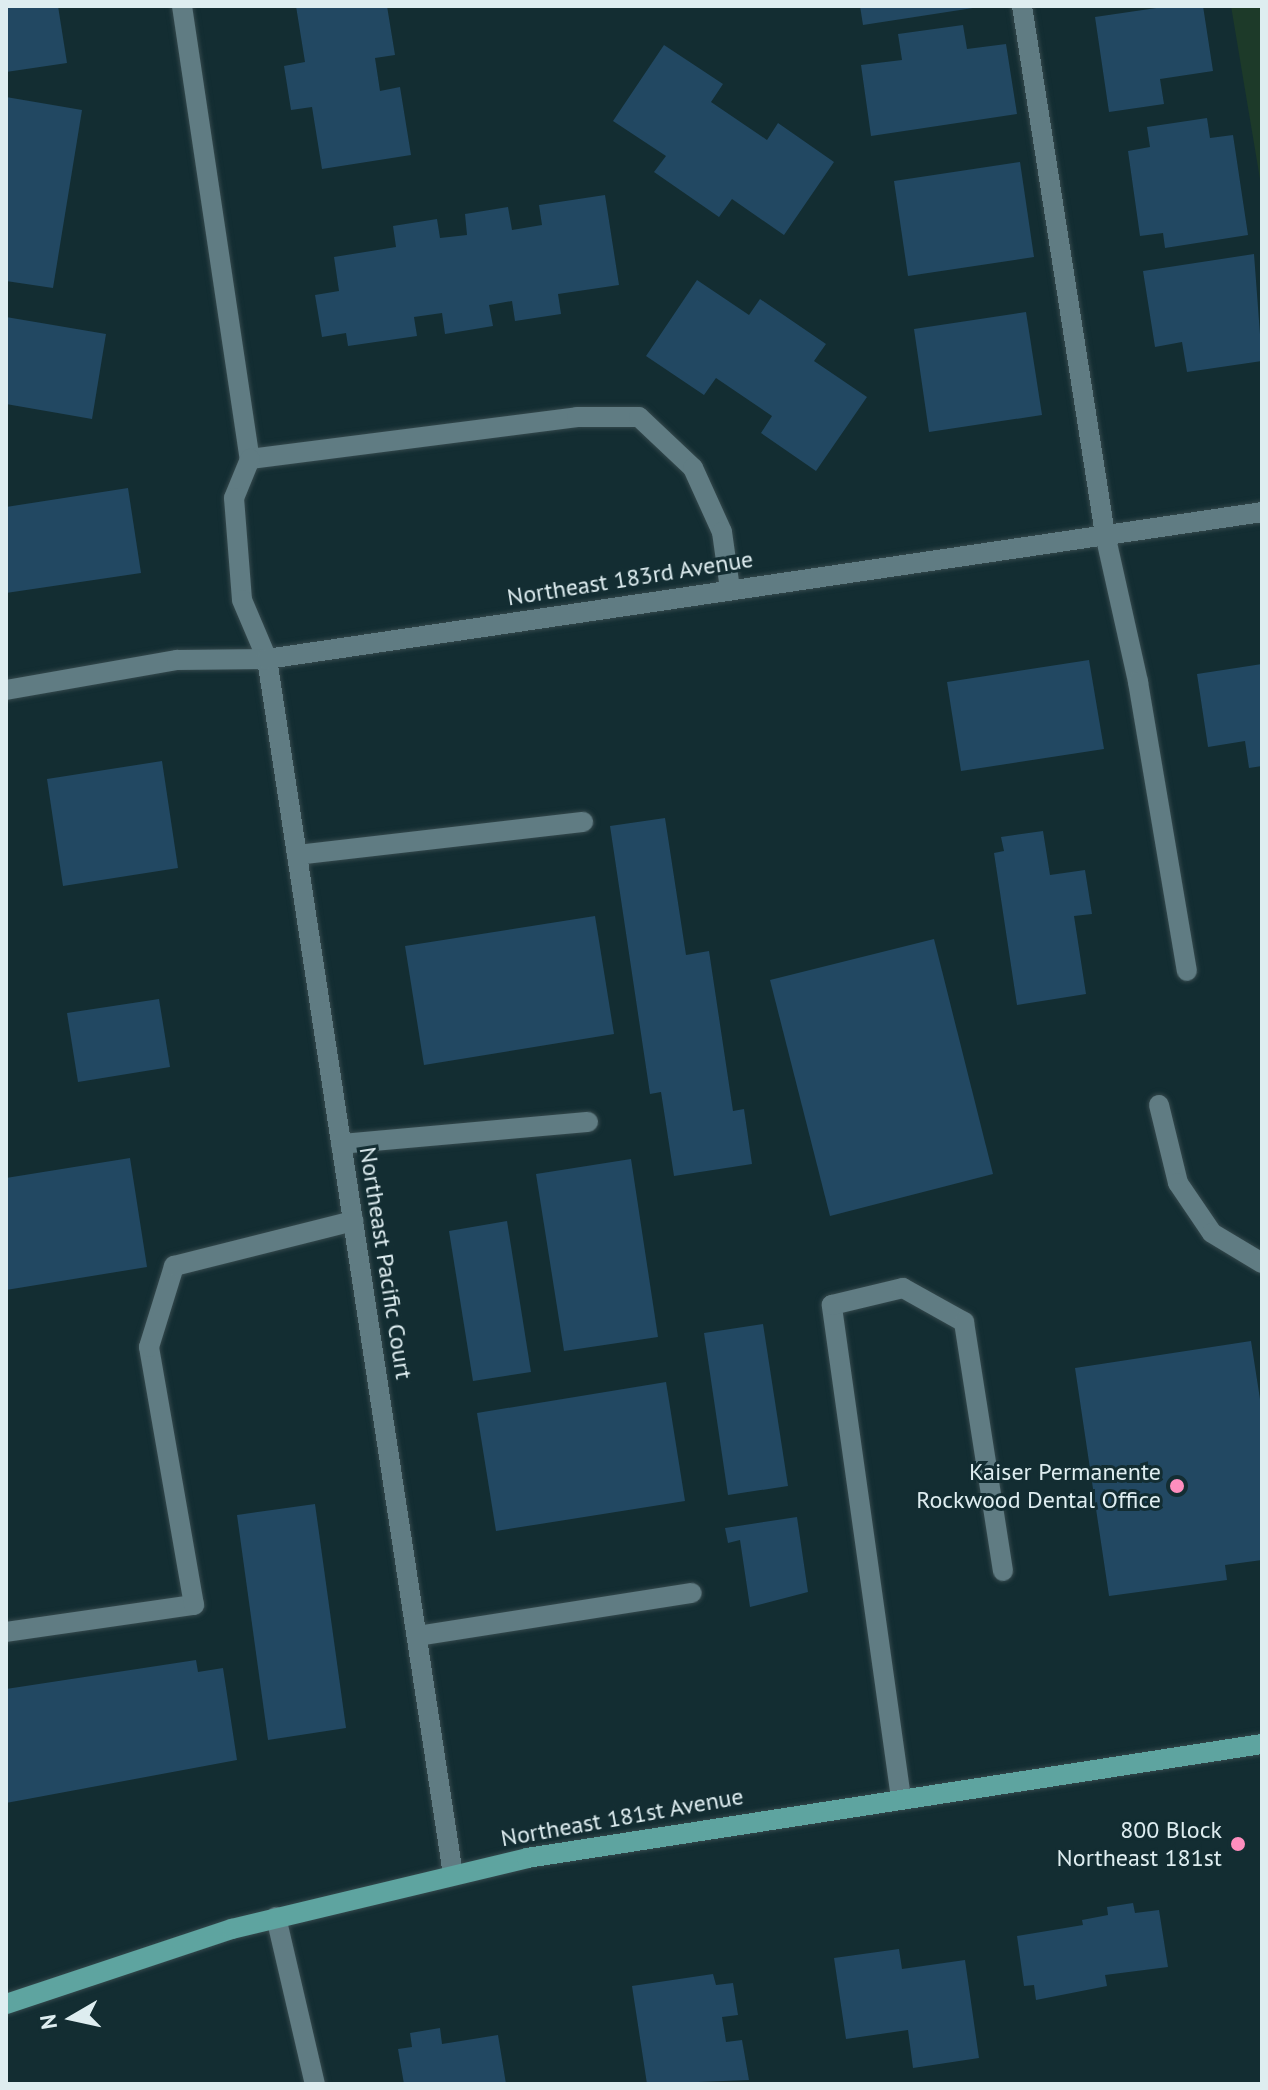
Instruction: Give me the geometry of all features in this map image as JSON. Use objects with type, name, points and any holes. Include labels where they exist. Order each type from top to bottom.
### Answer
[{"type":"main road","name":"Northeast 181st Avenue","points":[[6,2004],[276,1917],[453,1875],[630,1839],[1262,1744]]},
{"type":"street","points":[[182,6],[250,459],[577,417],[639,417],[693,468],[722,532],[730,589]]},
{"type":"street","points":[[1022,6],[1105,534],[1138,682],[1187,971]]},
{"type":"street","name":"Northeast Pacific Court","points":[[250,459],[234,498],[242,600],[267,659],[453,1875]]},
{"type":"street","name":"Northeast 183rd Avenue","points":[[6,690],[177,660],[267,659],[1262,512]]},
{"type":"street","points":[[297,855],[583,822]]},
{"type":"street","points":[[1159,1105],[1178,1183],[1212,1233],[1262,1263]]},
{"type":"street","points":[[341,1144],[588,1122]]},
{"type":"street","points":[[6,1632],[194,1605],[149,1347],[174,1266],[353,1221]]},
{"type":"street","points":[[901,1798],[832,1305],[903,1288],[964,1322],[1003,1571]]},
{"type":"street","points":[[417,1636],[692,1593]]},
{"type":"street","points":[[276,1917],[315,2084]]},
{"type":"green space","points":[[1231,6],[1262,6],[1262,191]]},
{"type":"building","points":[[6,6],[58,6],[67,63],[6,72]]},
{"type":"building","points":[[296,6],[387,6],[395,55],[375,58],[380,91],[400,87],[411,155],[322,169],[312,107],[291,110],[284,66],[305,62]]},
{"type":"building","points":[[860,6],[973,6],[973,8],[863,25]]},
{"type":"building","points":[[1170,6],[1203,6],[1213,71],[1160,79],[1164,104],[1109,112],[1095,17]]},
{"type":"building","points":[[963,25],[967,49],[1006,44],[1017,114],[871,136],[861,65],[902,60],[898,34]]},
{"type":"building","points":[[664,45],[723,84],[711,102],[767,140],[778,123],[834,162],[784,235],[732,199],[719,217],[654,172],[666,156],[613,121]]},
{"type":"building","points":[[6,97],[82,110],[53,288],[6,281]]},
{"type":"building","points":[[1207,118],[1210,138],[1233,135],[1248,235],[1165,248],[1163,233],[1140,236],[1128,151],[1150,147],[1147,127]]},
{"type":"building","points":[[1020,162],[1034,257],[908,276],[894,181]]},
{"type":"building","points":[[605,195],[619,285],[558,294],[561,314],[515,321],[512,301],[489,305],[493,326],[445,334],[442,313],[414,317],[417,336],[348,346],[346,333],[322,337],[315,295],[339,291],[334,257],[396,247],[393,226],[437,219],[440,238],[467,235],[465,214],[508,207],[512,230],[542,225],[539,205]]},
{"type":"building","points":[[1254,254],[1262,361],[1187,372],[1182,342],[1155,347],[1143,271]]},
{"type":"building","points":[[697,280],[749,315],[760,299],[826,344],[814,361],[867,397],[816,471],[761,433],[772,416],[716,378],[704,395],[646,356]]},
{"type":"building","points":[[1026,312],[1042,415],[929,432],[914,329]]},
{"type":"building","points":[[6,317],[106,334],[92,419],[6,404]]},
{"type":"building","points":[[128,488],[141,573],[6,593],[6,507]]},
{"type":"building","points":[[1089,660],[1104,749],[961,771],[947,682]]},
{"type":"building","points":[[1262,664],[1262,766],[1249,768],[1245,741],[1208,747],[1197,674]]},
{"type":"building","points":[[162,761],[178,868],[63,886],[47,779]]},
{"type":"building","points":[[665,818],[686,955],[709,951],[733,1111],[744,1109],[752,1164],[674,1176],[661,1092],[650,1094],[610,826]]},
{"type":"building","points":[[1043,831],[1050,875],[1085,870],[1092,914],[1074,916],[1086,994],[1017,1005],[994,853],[1004,851],[1001,837]]},
{"type":"building","points":[[595,916],[614,1034],[424,1065],[405,946]]},
{"type":"building","points":[[934,939],[993,1174],[830,1216],[770,980]]},
{"type":"building","points":[[159,999],[170,1067],[78,1082],[67,1013]]},
{"type":"building","points":[[130,1158],[147,1267],[6,1290],[6,1178]]},
{"type":"building","points":[[631,1159],[658,1337],[564,1351],[536,1174]]},
{"type":"building","points":[[507,1221],[531,1372],[473,1381],[449,1231]]},
{"type":"building","points":[[763,1324],[788,1486],[728,1495],[704,1333]]},
{"type":"building","name":"Kaiser Permanente Rockwood Dental Office","points":[[1251,1341],[1262,1412],[1262,1560],[1225,1565],[1227,1580],[1109,1596],[1075,1368]]},
{"type":"building","points":[[666,1382],[685,1501],[496,1531],[477,1413]]},
{"type":"building","points":[[315,1504],[346,1728],[268,1740],[237,1515]]},
{"type":"building","points":[[797,1517],[808,1592],[750,1607],[740,1540],[728,1543],[725,1528]]},
{"type":"building","points":[[196,1660],[198,1672],[223,1668],[237,1760],[6,1803],[6,1689]]},
{"type":"building","points":[[1133,1903],[1135,1913],[1159,1910],[1168,1967],[1105,1975],[1107,1986],[1036,2000],[1034,1985],[1024,1986],[1017,1936],[1083,1925],[1082,1920],[1108,1915],[1107,1907]]},
{"type":"building","points":[[899,1949],[902,1969],[965,1960],[979,2058],[913,2068],[908,2030],[846,2039],[834,1958]]},
{"type":"building","points":[[713,1974],[716,1985],[733,1983],[738,2015],[722,2017],[726,2042],[742,2040],[749,2080],[647,2084],[632,1986]]},
{"type":"building","points":[[440,2028],[442,2044],[498,2035],[506,2084],[404,2084],[398,2049],[412,2047],[410,2033]]},
{"type":"place","name":"Kaiser Permanente Rockwood Dental Office","points":[[1177,1486]]},
{"type":"place","name":"800 Block Northeast 181st","points":[[1238,1844]]}]
